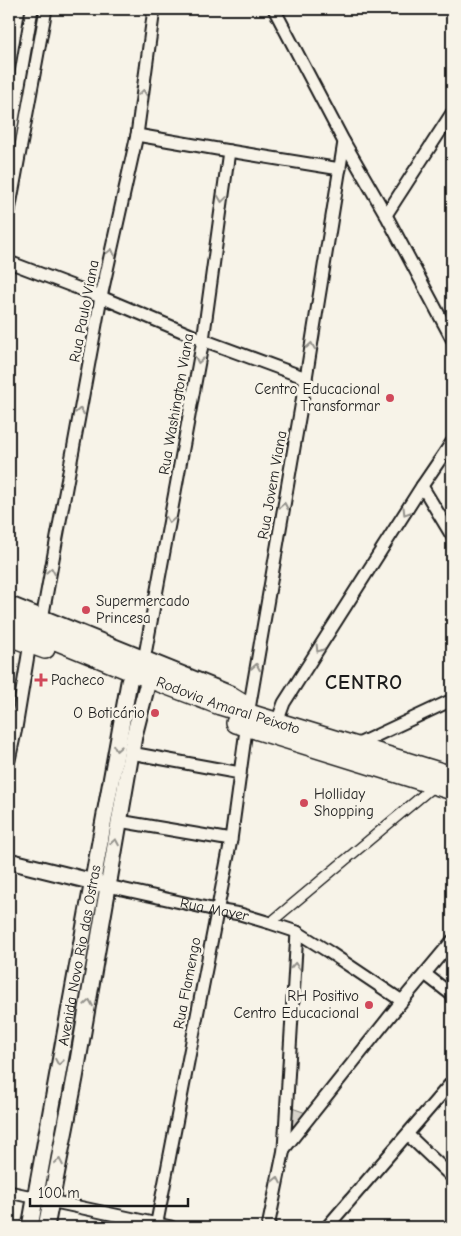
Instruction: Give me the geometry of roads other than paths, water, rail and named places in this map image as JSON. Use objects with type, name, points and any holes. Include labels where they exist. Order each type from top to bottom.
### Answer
[{"type":"highway","name":"Rodovia Amaral Peixoto","points":[[9,621],[220,705],[247,721]]},
{"type":"highway","name":"Rodovia Amaral Peixoto","points":[[9,636],[215,716],[247,721],[279,730],[444,787]]},
{"type":"highway","name":"Rodovia Amaral Peixoto","points":[[279,730],[353,746],[452,776]]},
{"type":"main road","points":[[9,605],[229,694],[242,702],[247,721]]},
{"type":"street","points":[[9,143],[32,9]]},
{"type":"street","points":[[9,211],[46,9]]},
{"type":"street","name":"Rua Paulo Viana","points":[[42,619],[101,297],[137,135],[154,9]]},
{"type":"street","points":[[279,11],[344,142],[386,215],[452,339]]},
{"type":"street","points":[[386,215],[452,113]]},
{"type":"street","points":[[137,135],[340,168]]},
{"type":"street","name":"Rua Jovem Viana","points":[[247,721],[306,378],[344,142]]},
{"type":"street","name":"Rua Washington Viana","points":[[144,660],[203,340],[229,151]]},
{"type":"street","points":[[9,262],[101,297],[203,340],[306,378]]},
{"type":"street","points":[[279,730],[280,714],[284,703],[452,442]]},
{"type":"street","points":[[422,486],[452,536]]},
{"type":"street","points":[[9,760],[30,643]]},
{"type":"street","name":"Avenida Novo Rio das Ostras","points":[[30,1227],[129,682]]},
{"type":"street","name":"Avenida Novo Rio das Ostras","points":[[46,1227],[75,1078],[134,736],[146,689]]},
{"type":"street","points":[[353,746],[452,700]]},
{"type":"street","name":"Rua Flamengo","points":[[156,1226],[230,840],[247,721]]},
{"type":"street","points":[[131,753],[240,773]]},
{"type":"street","points":[[270,923],[444,787]]},
{"type":"street","points":[[119,821],[230,840]]},
{"type":"street","name":"Rua Mayer","points":[[9,861],[108,886],[240,914],[297,932],[402,1001]]},
{"type":"street","points":[[268,1227],[284,1149],[297,932]]},
{"type":"street","points":[[284,1149],[452,941]]},
{"type":"street","points":[[425,974],[452,995]]},
{"type":"street","points":[[327,1227],[452,1082]]},
{"type":"street","points":[[408,1135],[452,1177]]},
{"type":"street","points":[[9,1192],[156,1226],[171,1227]]},
{"type":"place","name":"Centro Educacional Transformar","points":[[390,398]]},
{"type":"place","name":"Supermercado Princesa","points":[[86,610]]},
{"type":"place","name":"Pacheco","points":[[41,680]]},
{"type":"place","name":"O Boticário","points":[[155,713]]},
{"type":"place","name":"Holliday Shopping","points":[[304,803]]},
{"type":"place","name":"RH Positivo Centro Educacional","points":[[369,1005]]},
{"type":"district","name":"CENTRO","points":[[364,682]]}]
